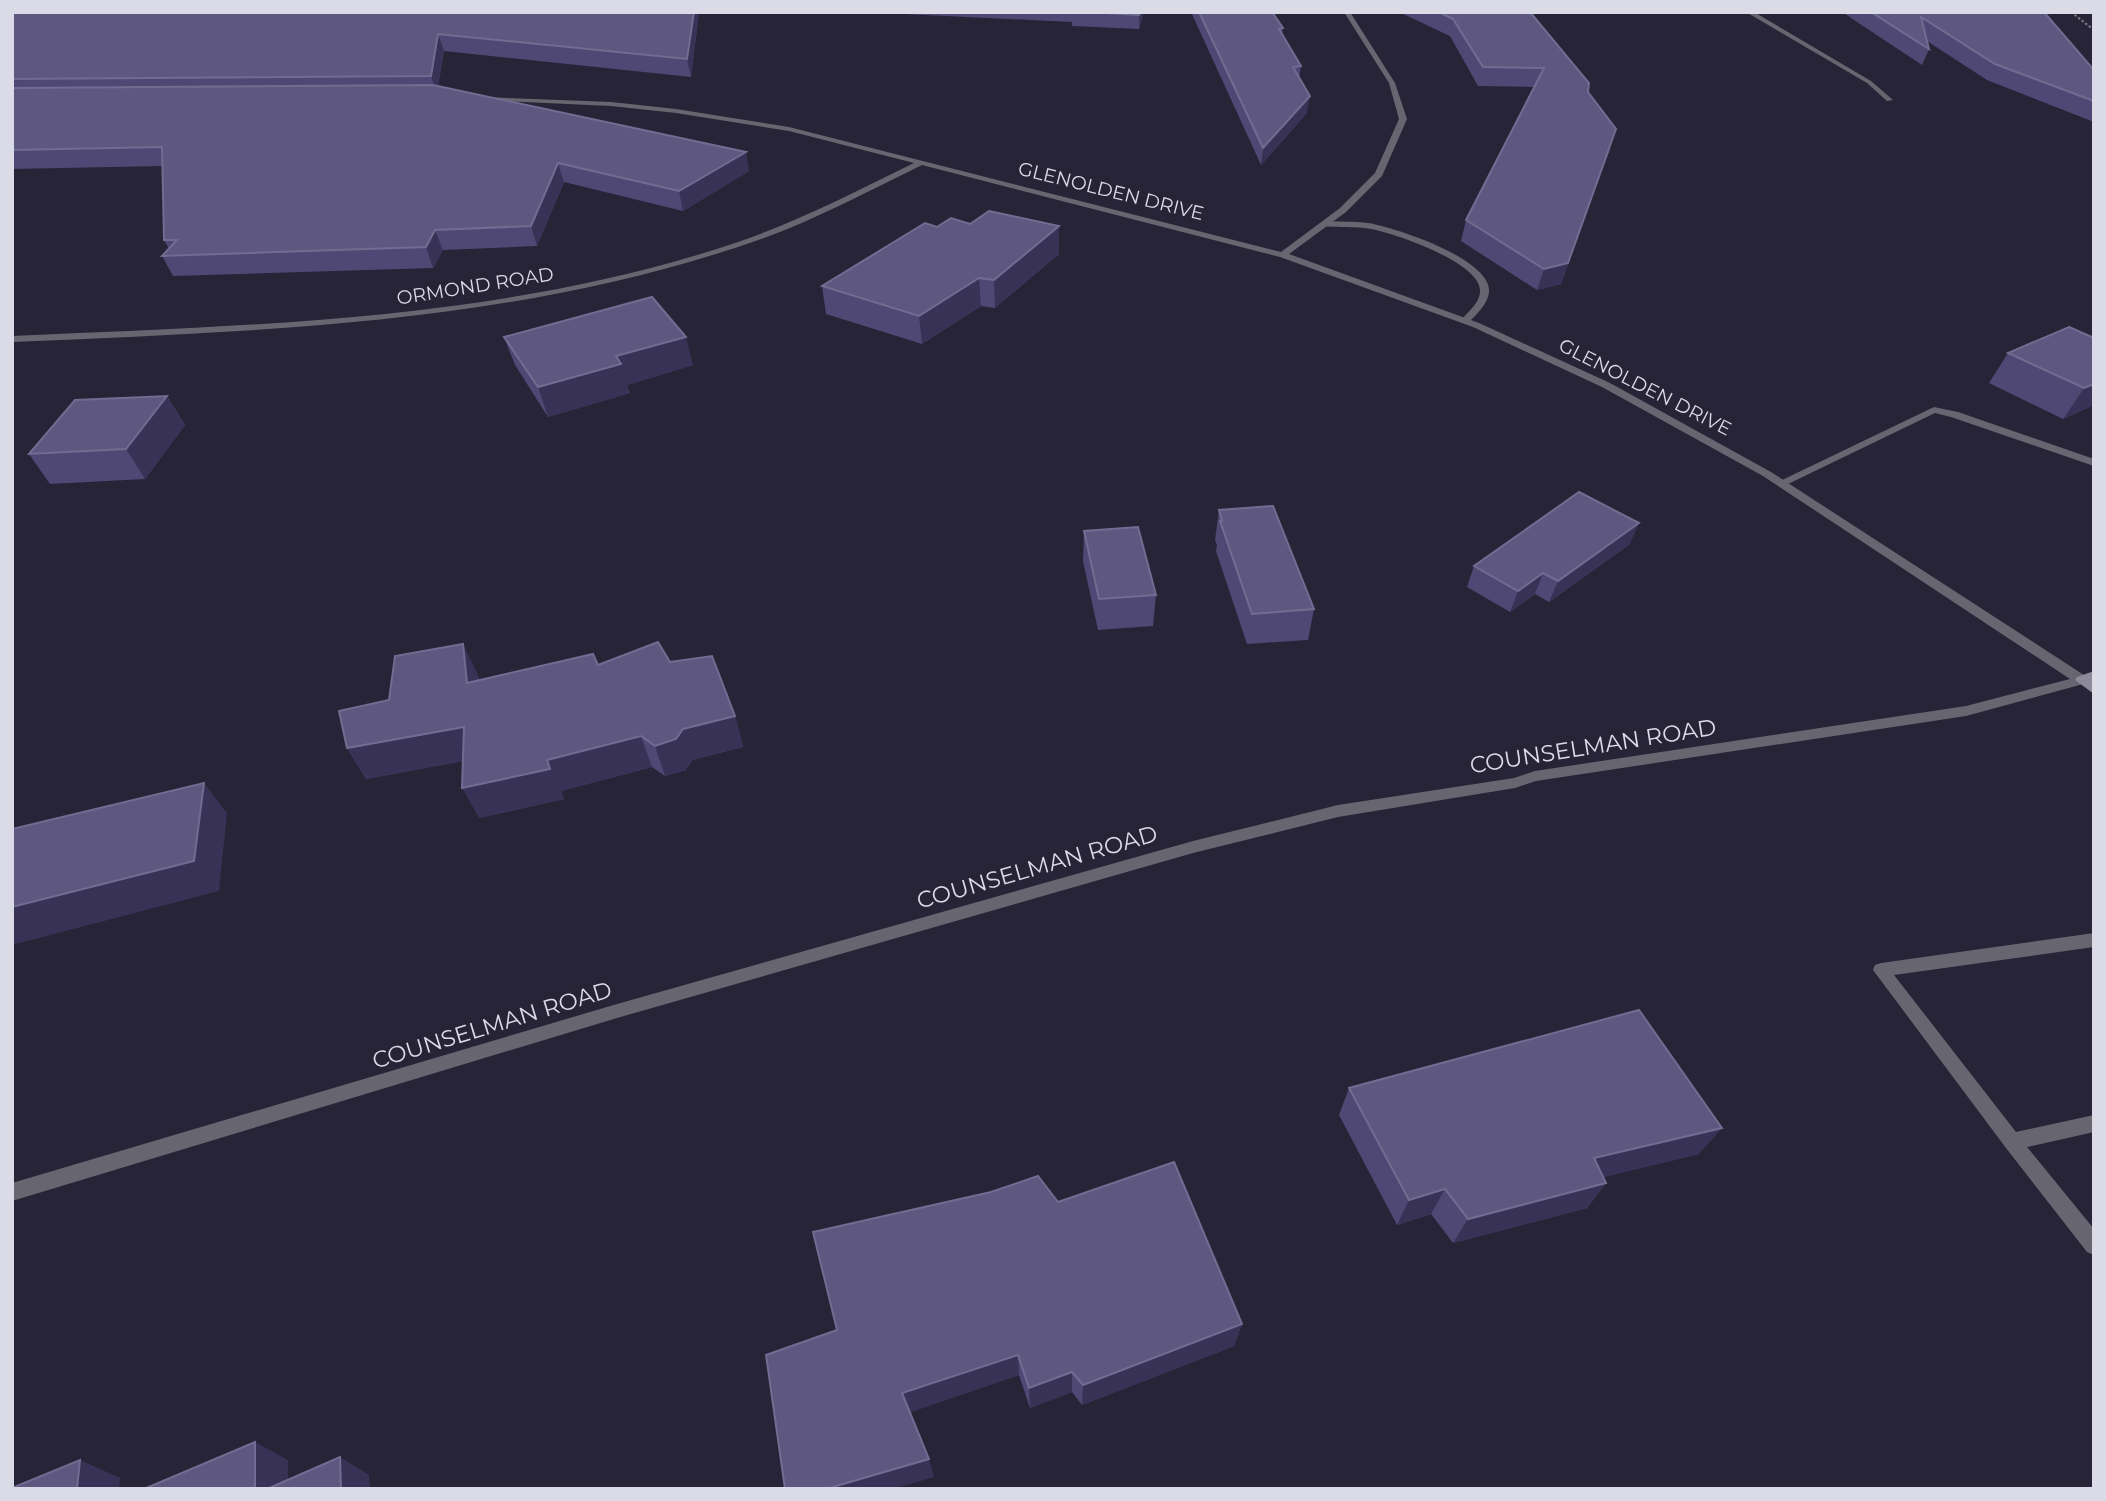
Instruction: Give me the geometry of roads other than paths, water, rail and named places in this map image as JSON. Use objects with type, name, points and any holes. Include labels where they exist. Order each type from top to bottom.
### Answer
[{"type":"street","points":[[1283,255],[1343,210],[1379,174],[1403,119],[1392,83],[1347,12]]},
{"type":"street","points":[[1749,12],[1869,82],[1889,100]]},
{"type":"street","name":"GLENOLDEN DRIVE","points":[[474,99],[611,104],[676,110],[789,129],[1283,255],[1465,321],[1606,385],[1782,483],[2090,681]]},
{"type":"street","name":"ORMOND ROAD","points":[[12,339],[362,321],[476,307],[639,275],[738,245],[823,211],[920,163]]},
{"type":"street","points":[[1325,224],[1370,226],[1416,240],[1472,270],[1483,281],[1485,290],[1478,305],[1465,321]]},
{"type":"street","points":[[1782,483],[1934,411],[1954,414],[2094,463]]},
{"type":"street","name":"COUNSELMAN ROAD","points":[[12,1192],[617,1011],[1206,843],[1338,811],[1515,783],[1535,776],[1966,711],[2090,681]]},
{"type":"street","points":[[2094,940],[1881,970],[2094,1245]]},
{"type":"street","points":[[2012,1142],[2094,1123]]}]
